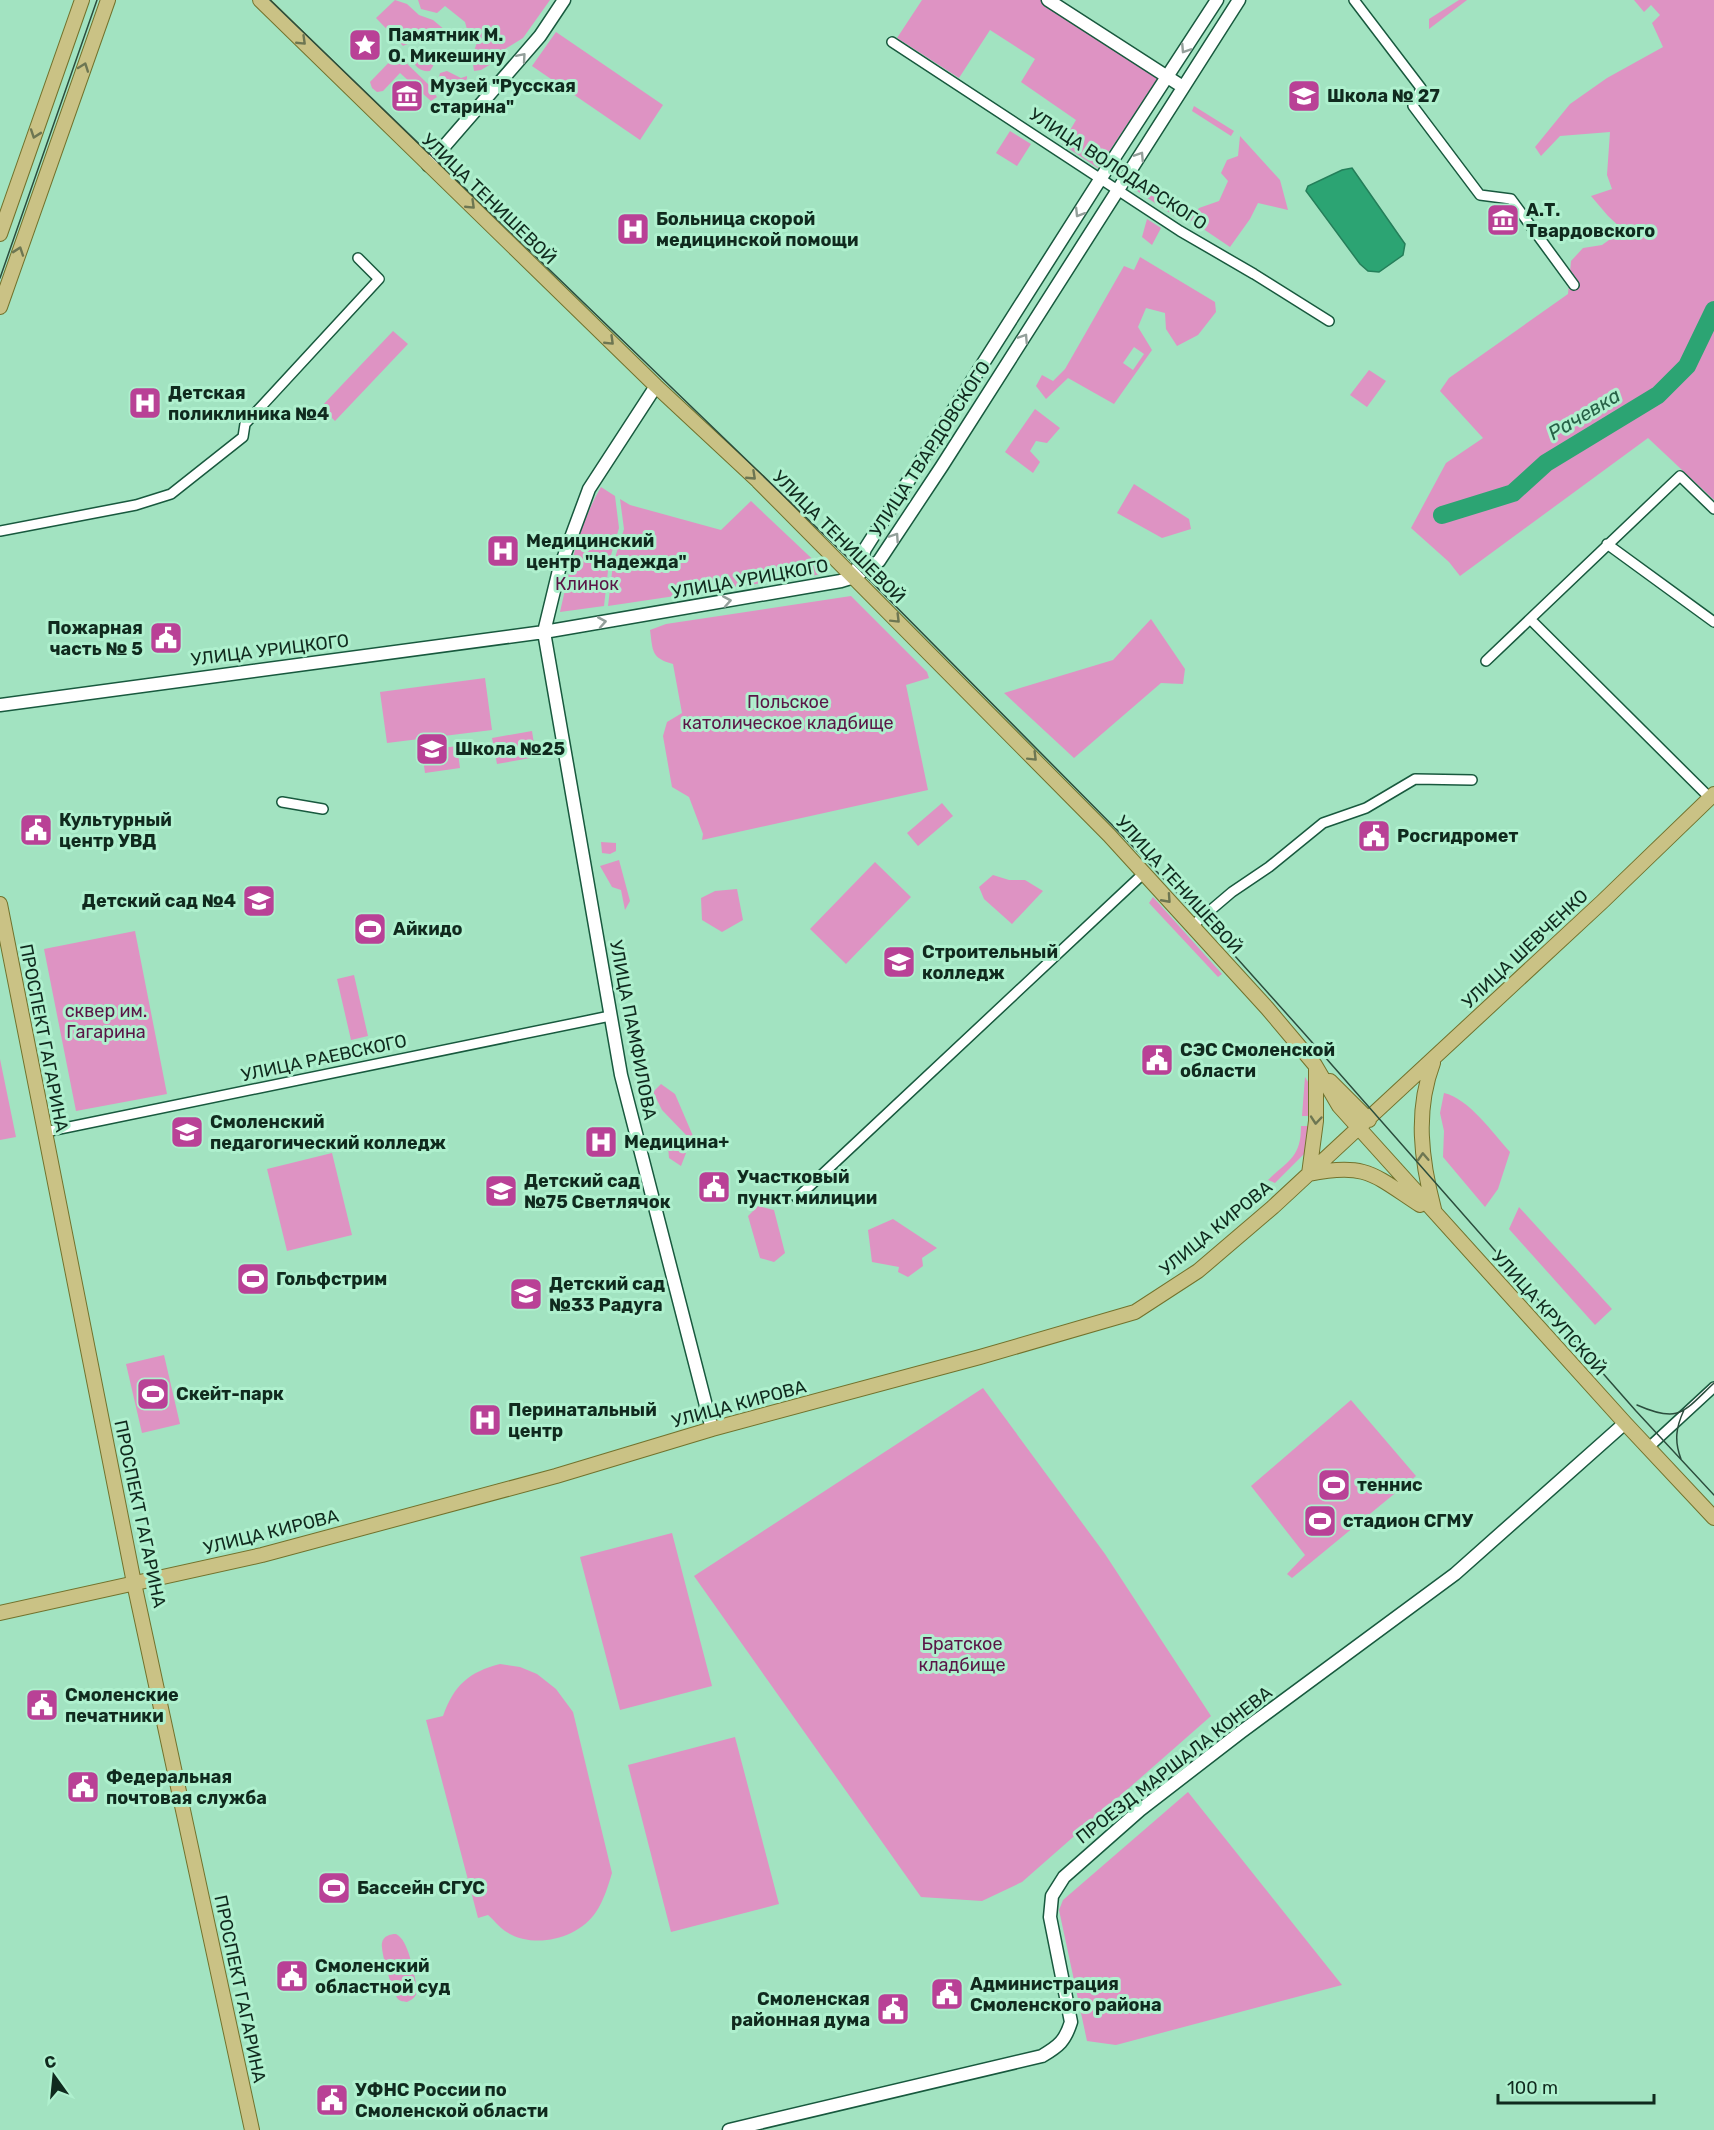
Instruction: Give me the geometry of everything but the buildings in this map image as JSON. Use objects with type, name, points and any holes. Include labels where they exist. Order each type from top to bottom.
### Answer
[{"type":"main road","points":[[0,234],[82,0]]},
{"type":"main road","points":[[0,307],[108,0]]},
{"type":"main road","name":"УЛИЦА ТЕНИШЕВОЙ","points":[[260,0],[656,386],[758,481],[1102,827],[1267,1008],[1315,1065],[1339,1106],[1364,1124]]},
{"type":"main road","name":"УЛИЦА ШЕВЧЕНКО","points":[[1364,1124],[1712,796]]},
{"type":"main road","name":"ПРОСПЕКТ ГАГАРИНА","points":[[0,904],[134,1583],[252,2130]]},
{"type":"main road","points":[[1434,1059],[1427,1077],[1420,1115],[1424,1172],[1435,1214]]},
{"type":"main road","points":[[1315,1065],[1317,1105],[1309,1174],[1335,1169],[1357,1169],[1367,1172],[1376,1175],[1435,1214]]},
{"type":"main road","name":"УЛИЦА КИРОВА","points":[[0,1613],[262,1555],[556,1476],[712,1429],[980,1357],[1135,1312],[1198,1271],[1364,1124]]},
{"type":"main road","name":"УЛИЦА КРУПСКОЙ","points":[[1364,1124],[1435,1214],[1625,1424],[1714,1518]]},
{"type":"street","points":[[428,165],[534,43],[564,0]]},
{"type":"street","points":[[1048,0],[1184,87]]},
{"type":"street","name":"УЛИЦА ТВАРДОВСКОГО","points":[[854,577],[865,549],[1217,0]]},
{"type":"street","name":"УЛИЦА ТВАРДОВСКОГО","points":[[854,577],[879,561],[1239,0]]},
{"type":"street","points":[[1354,0],[1421,88],[1413,106],[1480,195],[1511,200],[1574,285]]},
{"type":"street","name":"УЛИЦА ВОЛОДАРСКОГО","points":[[891,42],[1180,231],[1329,321]]},
{"type":"street","points":[[0,531],[136,505],[171,494],[243,437],[245,424],[379,279],[358,258]]},
{"type":"street","points":[[995,347],[1010,359]]},
{"type":"street","points":[[544,632],[559,570],[589,489],[656,386]]},
{"type":"street","points":[[1486,661],[1680,476],[1714,509]]},
{"type":"street","points":[[1608,544],[1714,622]]},
{"type":"street","name":"УЛИЦА УРИЦКОГО","points":[[0,705],[120,687],[544,632],[854,577]]},
{"type":"street","points":[[1530,619],[1712,796]]},
{"type":"street","name":"УЛИЦА ПАМФИЛОВА","points":[[544,632],[621,1075],[712,1429]]},
{"type":"street","points":[[1192,926],[1232,892],[1269,867],[1323,823],[1366,808],[1414,779],[1472,780]]},
{"type":"street","points":[[282,802],[323,809]]},
{"type":"street","points":[[797,1198],[1144,873]]},
{"type":"street","name":"УЛИЦА РАЕВСКОГО","points":[[45,1132],[610,1016]]},
{"type":"street","points":[[1648,1448],[1714,1387]]},
{"type":"street","name":"ПРОЕЗД МАРШАЛА КОНЕВА","points":[[729,2130],[1042,2056],[1057,2047],[1066,2036],[1071,2022],[1050,1917],[1052,1896],[1064,1877],[1140,1810],[1241,1732],[1455,1574],[1625,1424]]},
{"type":"green space","points":[[395,0],[407,4],[419,15],[433,20],[445,30],[446,37],[442,40],[403,46],[376,18]]},
{"type":"green space","points":[[418,0],[550,0],[523,38],[505,49],[500,58],[481,70],[474,71],[472,58],[477,42],[468,33],[465,22],[445,6],[437,13],[421,9]]},
{"type":"green space","points":[[922,0],[1041,0],[1161,74],[1098,168],[1062,144],[1076,120],[1021,82],[1035,59],[990,30],[959,78],[897,38]]},
{"type":"green space","points":[[1459,0],[1467,0],[1429,29],[1429,19]]},
{"type":"green space","points":[[1634,0],[1714,0],[1714,500],[1648,438],[1460,576],[1449,562],[1411,528],[1446,463],[1483,438],[1440,391],[1449,378],[1568,294],[1571,261],[1583,248],[1602,245],[1623,230],[1591,196],[1612,189],[1607,175],[1610,132],[1560,136],[1541,156],[1535,147],[1570,104],[1607,78],[1663,47],[1652,23],[1660,15],[1651,5],[1644,12]]},
{"type":"green space","points":[[556,32],[663,105],[640,140],[532,66]]},
{"type":"green space","points":[[415,51],[434,61],[430,71],[421,70],[415,64],[412,59]]},
{"type":"green space","points":[[397,54],[429,85],[437,97],[431,101],[400,73],[383,91],[377,92],[372,88],[370,82]]},
{"type":"green space","points":[[447,71],[461,78],[467,76],[467,79],[450,91],[446,91],[439,77],[440,73]]},
{"type":"green space","points":[[1194,106],[1234,131],[1231,136],[1192,111]]},
{"type":"green space","points":[[1010,131],[1031,144],[1017,166],[996,153]]},
{"type":"green space","points":[[1240,136],[1280,180],[1288,210],[1258,203],[1250,219],[1230,247],[1190,220],[1199,208],[1219,201],[1228,181],[1221,173],[1227,160],[1238,156]]},
{"type":"green space","points":[[1142,184],[1144,189],[1163,192],[1160,203],[1164,206],[1180,206],[1176,217],[1137,191]]},
{"type":"green space","points":[[1147,219],[1161,228],[1152,245],[1142,237]]},
{"type":"green space","points":[[1140,257],[1215,302],[1216,312],[1198,335],[1177,346],[1166,329],[1165,313],[1146,308],[1138,327],[1152,350],[1114,404],[1068,378],[1046,399],[1036,386],[1042,375],[1053,381],[1065,369],[1124,266],[1134,270]],"holes":[[[1134,347],[1144,354],[1133,370],[1123,363]]]},
{"type":"green space","points":[[393,331],[408,344],[335,421],[321,407]]},
{"type":"green space","points":[[1369,370],[1386,381],[1367,407],[1350,395]]},
{"type":"green space","points":[[1035,409],[1060,428],[1047,443],[1036,441],[1030,451],[1040,462],[1033,473],[1005,452]]},
{"type":"green space","points":[[1134,484],[1189,519],[1191,529],[1162,538],[1117,513]]},
{"type":"green space","name":"Клинок","points":[[601,487],[615,496],[619,528],[609,562],[604,606],[560,612],[581,532]]},
{"type":"green space","points":[[620,499],[630,505],[721,530],[751,501],[824,570],[823,574],[608,606],[613,564],[624,529]]},
{"type":"green space","name":"Польское католическое кладбище","points":[[851,596],[927,672],[929,678],[906,685],[928,790],[702,840],[703,834],[689,797],[672,787],[663,736],[667,722],[682,713],[673,664],[654,653],[650,630],[666,624]]},
{"type":"green space","points":[[1151,619],[1185,669],[1183,684],[1161,683],[1074,758],[1004,693],[1113,660]]},
{"type":"green space","points":[[485,678],[492,730],[387,743],[380,692]]},
{"type":"green space","points":[[532,731],[536,757],[497,764],[492,738]]},
{"type":"green space","points":[[457,746],[460,768],[425,773],[422,751]]},
{"type":"green space","points":[[942,803],[953,816],[918,846],[907,833]]},
{"type":"green space","points":[[601,842],[616,843],[616,851],[610,854],[602,853]]},
{"type":"green space","points":[[619,860],[630,901],[625,910],[621,890],[612,887],[600,866]]},
{"type":"green space","points":[[875,862],[911,897],[846,964],[810,929]]},
{"type":"green space","points":[[993,875],[1009,880],[1025,880],[1043,891],[1012,924],[984,899],[979,887]]},
{"type":"green space","points":[[737,889],[743,920],[722,932],[702,920],[701,898],[715,891]]},
{"type":"green space","points":[[1153,897],[1222,974],[1218,977],[1149,903]]},
{"type":"green space","name":"сквер им. Гагарина","points":[[135,931],[167,1094],[76,1111],[44,949]]},
{"type":"green space","points":[[354,975],[368,1036],[351,1040],[337,979]]},
{"type":"green space","points":[[0,1059],[16,1137],[0,1140]]},
{"type":"green space","points":[[1305,1077],[1310,1085],[1311,1116],[1302,1116]]},
{"type":"green space","points":[[661,1084],[675,1094],[693,1136],[687,1136],[662,1110],[653,1092]]},
{"type":"green space","points":[[1444,1093],[1453,1096],[1471,1109],[1510,1152],[1498,1189],[1485,1207],[1443,1157],[1444,1131],[1440,1113]]},
{"type":"green space","points":[[1301,1126],[1310,1126],[1307,1151],[1275,1183],[1268,1180],[1288,1162],[1296,1151]]},
{"type":"green space","points":[[667,1136],[686,1153],[681,1166],[669,1158]]},
{"type":"green space","points":[[332,1153],[352,1235],[287,1251],[267,1169]]},
{"type":"green space","points":[[758,1206],[774,1210],[785,1253],[774,1262],[760,1258],[748,1216]]},
{"type":"green space","points":[[1519,1207],[1612,1309],[1595,1325],[1509,1229]]},
{"type":"green space","points":[[893,1219],[937,1248],[922,1258],[923,1266],[908,1277],[898,1272],[899,1267],[872,1262],[868,1230]]},
{"type":"green space","name":"Скейт-парк","points":[[164,1355],[180,1424],[142,1433],[126,1364]]},
{"type":"green space","name":"Братское кладбище","points":[[983,1388],[1105,1554],[1211,1716],[1022,1882],[982,1901],[921,1897],[694,1576]]},
{"type":"green space","name":"стадион СГМУ","points":[[1351,1400],[1416,1476],[1292,1578],[1287,1574],[1305,1555],[1251,1486]]},
{"type":"green space","points":[[672,1533],[712,1686],[620,1710],[580,1557]]},
{"type":"green space","points":[[500,1664],[520,1667],[537,1674],[556,1689],[573,1712],[612,1873],[606,1893],[596,1912],[578,1929],[554,1939],[528,1940],[516,1937],[488,1915],[478,1918],[426,1720],[443,1716],[452,1696],[464,1681],[480,1671]]},
{"type":"green space","points":[[735,1737],[779,1904],[671,1932],[628,1765]]},
{"type":"green space","points":[[1188,1792],[1342,1985],[1116,2045],[1087,2041],[1059,1910],[1063,1900]]},
{"type":"green space","points":[[396,1934],[407,1949],[417,1986],[415,1996],[407,2002],[400,2001],[396,1995],[383,1954],[382,1943],[385,1937]]},
{"type":"shaded area","points":[[1352,168],[1405,244],[1403,255],[1379,272],[1368,271],[1360,264],[1306,191],[1308,186],[1342,170]]},
{"type":"waterway","name":"Рачевка","points":[[1442,515],[1513,493],[1546,463],[1658,395],[1687,366],[1714,310]]},
{"type":"tram line","points":[[0,278],[97,0]]},
{"type":"tram line","points":[[270,0],[845,555],[1117,830],[1201,918],[1636,1411],[1714,1495]]},
{"type":"tram line","points":[[1637,1405],[1663,1414],[1680,1412],[1714,1383]]},
{"type":"tram line","points":[[1681,1459],[1677,1446],[1677,1434],[1684,1410]]},
{"type":"place","name":"Памятник М. О. Микешину","points":[[365,45]]},
{"type":"place","name":"Музей \"Русская старина\"","points":[[407,96]]},
{"type":"place","name":"Школа № 27","points":[[1304,96]]},
{"type":"place","name":"А.Т. Твардовского","points":[[1503,220]]},
{"type":"place","name":"Больница скорой медицинской помощи","points":[[633,229]]},
{"type":"place","name":"Детская поликлиника №4","points":[[145,403]]},
{"type":"place","name":"Медицинский центр \"Надежда\"","points":[[503,551]]},
{"type":"place","name":"Пожарная часть № 5","points":[[166,638]]},
{"type":"place","name":"Школа №25","points":[[432,749]]},
{"type":"place","name":"Культурный центр УВД","points":[[36,830]]},
{"type":"place","name":"Росгидромет","points":[[1374,836]]},
{"type":"place","name":"Детский сад №4","points":[[259,901]]},
{"type":"place","name":"Айкидо","points":[[370,929]]},
{"type":"place","name":"Строительный колледж","points":[[899,962]]},
{"type":"place","name":"СЭС Смоленской области","points":[[1157,1060]]},
{"type":"place","name":"Смоленский педагогический колледж","points":[[187,1132]]},
{"type":"place","name":"Медицина+","points":[[601,1142]]},
{"type":"place","name":"Участковый пункт милиции","points":[[714,1187]]},
{"type":"place","name":"Детский сад №75 Светлячок","points":[[501,1191]]},
{"type":"place","name":"Гольфстрим","points":[[253,1279]]},
{"type":"place","name":"Детский сад №33 Радуга","points":[[526,1294]]},
{"type":"place","name":"Скейт-парк","points":[[153,1394]]},
{"type":"place","name":"Перинатальный центр","points":[[485,1420]]},
{"type":"place","name":"теннис","points":[[1334,1485]]},
{"type":"place","name":"стадион СГМУ","points":[[1320,1521]]},
{"type":"place","name":"Смоленские печатники","points":[[42,1705]]},
{"type":"place","name":"Федеральная почтовая служба","points":[[83,1787]]},
{"type":"place","name":"Бассейн СГУС","points":[[334,1888]]},
{"type":"place","name":"Смоленский областной суд","points":[[292,1976]]},
{"type":"place","name":"Администрация Смоленского района","points":[[947,1994]]},
{"type":"place","name":"Смоленская районная дума","points":[[893,2009]]},
{"type":"place","name":"УФНС России по Смоленской области","points":[[332,2100]]}]
